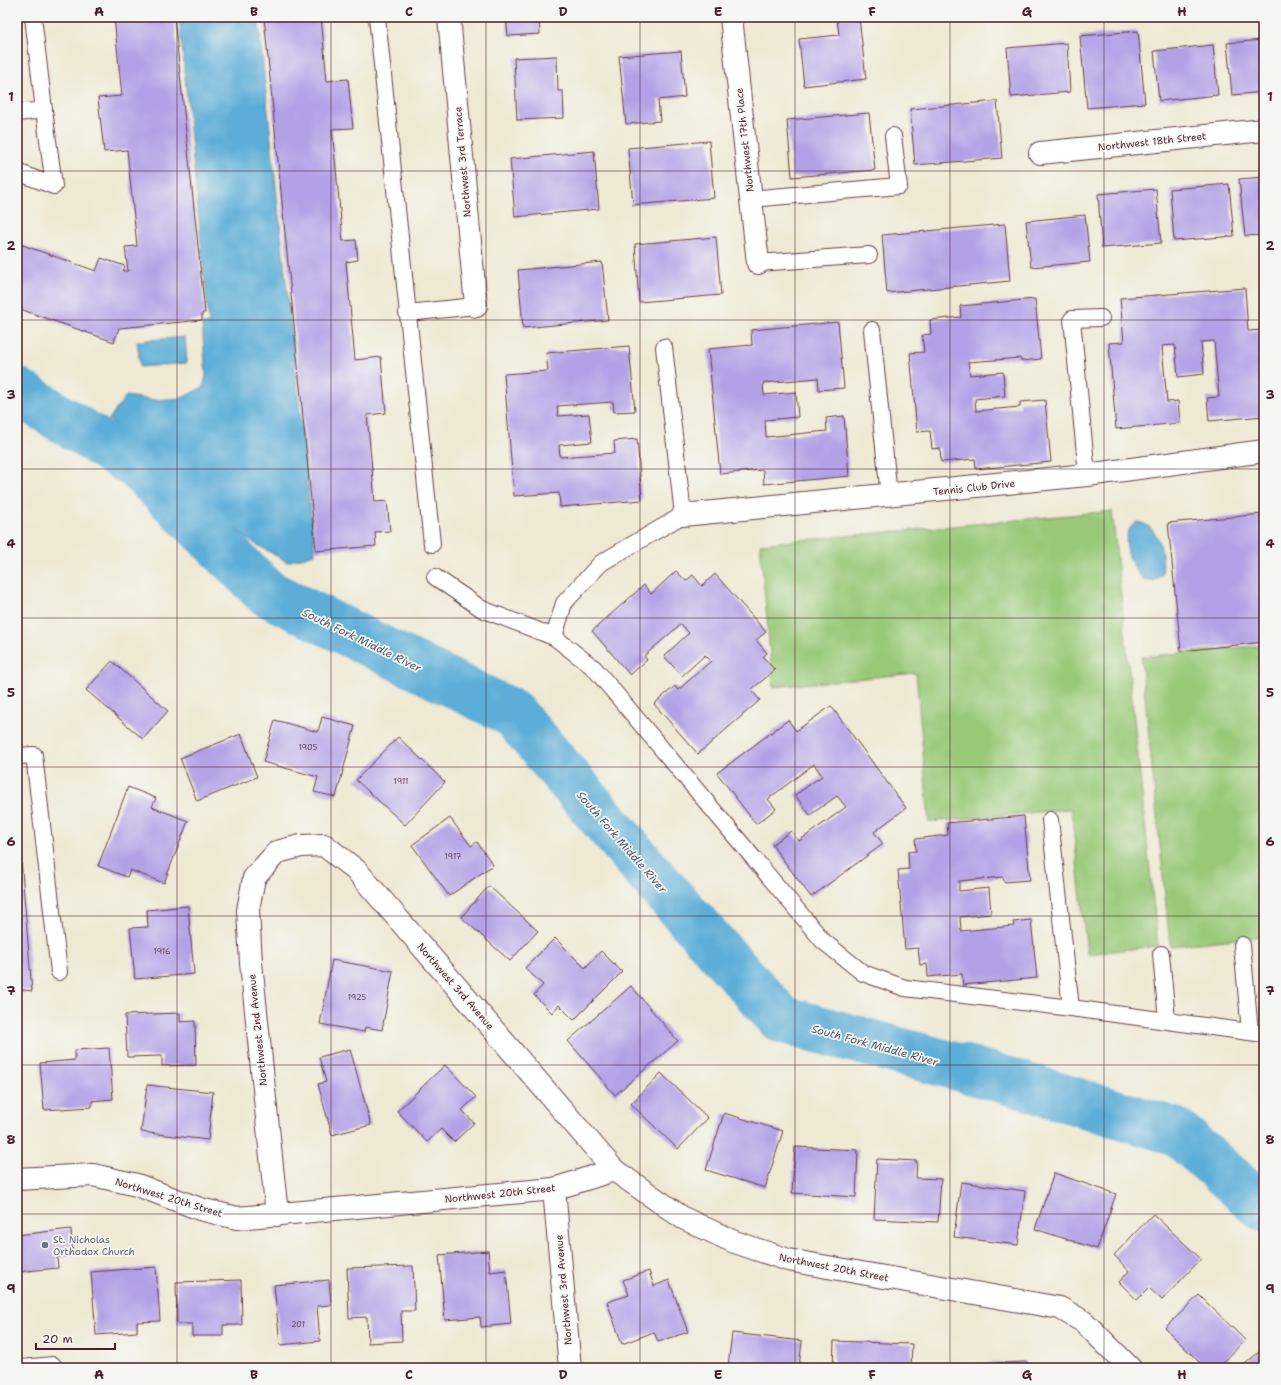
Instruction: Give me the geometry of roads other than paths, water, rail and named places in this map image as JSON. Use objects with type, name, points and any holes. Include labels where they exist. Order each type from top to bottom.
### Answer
[{"type":"street","name":"Northwest 3rd Terrace","points":[[449,17],[476,306]]},
{"type":"street","name":"Northwest 17th Place","points":[[731,17],[758,263]]},
{"type":"street","name":"Northwest 18th Street","points":[[1040,153],[1264,130]]},
{"type":"street","name":"Tennis Club Drive","points":[[682,515],[889,496],[1087,475],[1264,452]]},
{"type":"street","name":"Northwest 3rd Avenue","points":[[277,852],[301,846],[324,844],[357,871],[614,1170]]},
{"type":"street","name":"Northwest 2nd Avenue","points":[[277,852],[254,878],[248,910],[251,971],[277,1216]]},
{"type":"street","name":"Northwest 20th Street","points":[[17,1179],[93,1175],[137,1185],[200,1208],[236,1218],[277,1216],[554,1189],[614,1170],[683,1218],[732,1241],[788,1260],[1060,1308],[1084,1322],[1130,1368]]},
{"type":"street","name":"Northwest 3rd Avenue","points":[[554,1189],[570,1368]]},
{"type":"lane","points":[[17,172],[54,186],[33,17]]},
{"type":"lane","points":[[377,17],[432,544]]},
{"type":"lane","points":[[17,113],[44,110]]},
{"type":"lane","points":[[750,199],[899,186],[894,136]]},
{"type":"lane","points":[[758,263],[869,255]]},
{"type":"lane","points":[[407,313],[476,306]]},
{"type":"lane","points":[[1087,475],[1072,319],[1101,318]]},
{"type":"lane","points":[[872,330],[889,496]]},
{"type":"lane","points":[[554,637],[564,603],[601,563],[682,515],[664,347]]},
{"type":"lane","points":[[435,577],[482,609],[554,637],[594,668],[823,941],[863,973],[905,988],[1167,1020],[1257,1033],[1242,945]]},
{"type":"lane","points":[[17,756],[34,755],[59,972]]},
{"type":"lane","points":[[1050,820],[1071,1008]]},
{"type":"lane","points":[[1161,954],[1167,1020]]},
{"type":"lane","points":[[22,1368],[53,1365]]},
{"type":"water","points":[[179,17],[258,17],[315,554],[287,562],[247,539],[109,419],[126,396],[153,400],[182,398],[203,387],[206,376],[202,324],[209,323]]},
{"type":"water","points":[[185,337],[187,363],[140,367],[137,341]]},
{"type":"water","points":[[1137,522],[1145,524],[1151,529],[1159,542],[1163,559],[1162,575],[1154,581],[1143,579],[1134,566],[1127,550],[1127,534],[1131,527]]},
{"type":"waterway","name":"South Fork Middle River","points":[[17,391],[138,467],[267,593],[512,713],[663,889],[781,1019],[1002,1079],[1177,1132],[1264,1208]]},
{"type":"place","name":"St. Nicholas Orthodox Church","points":[[45,1245]]}]
